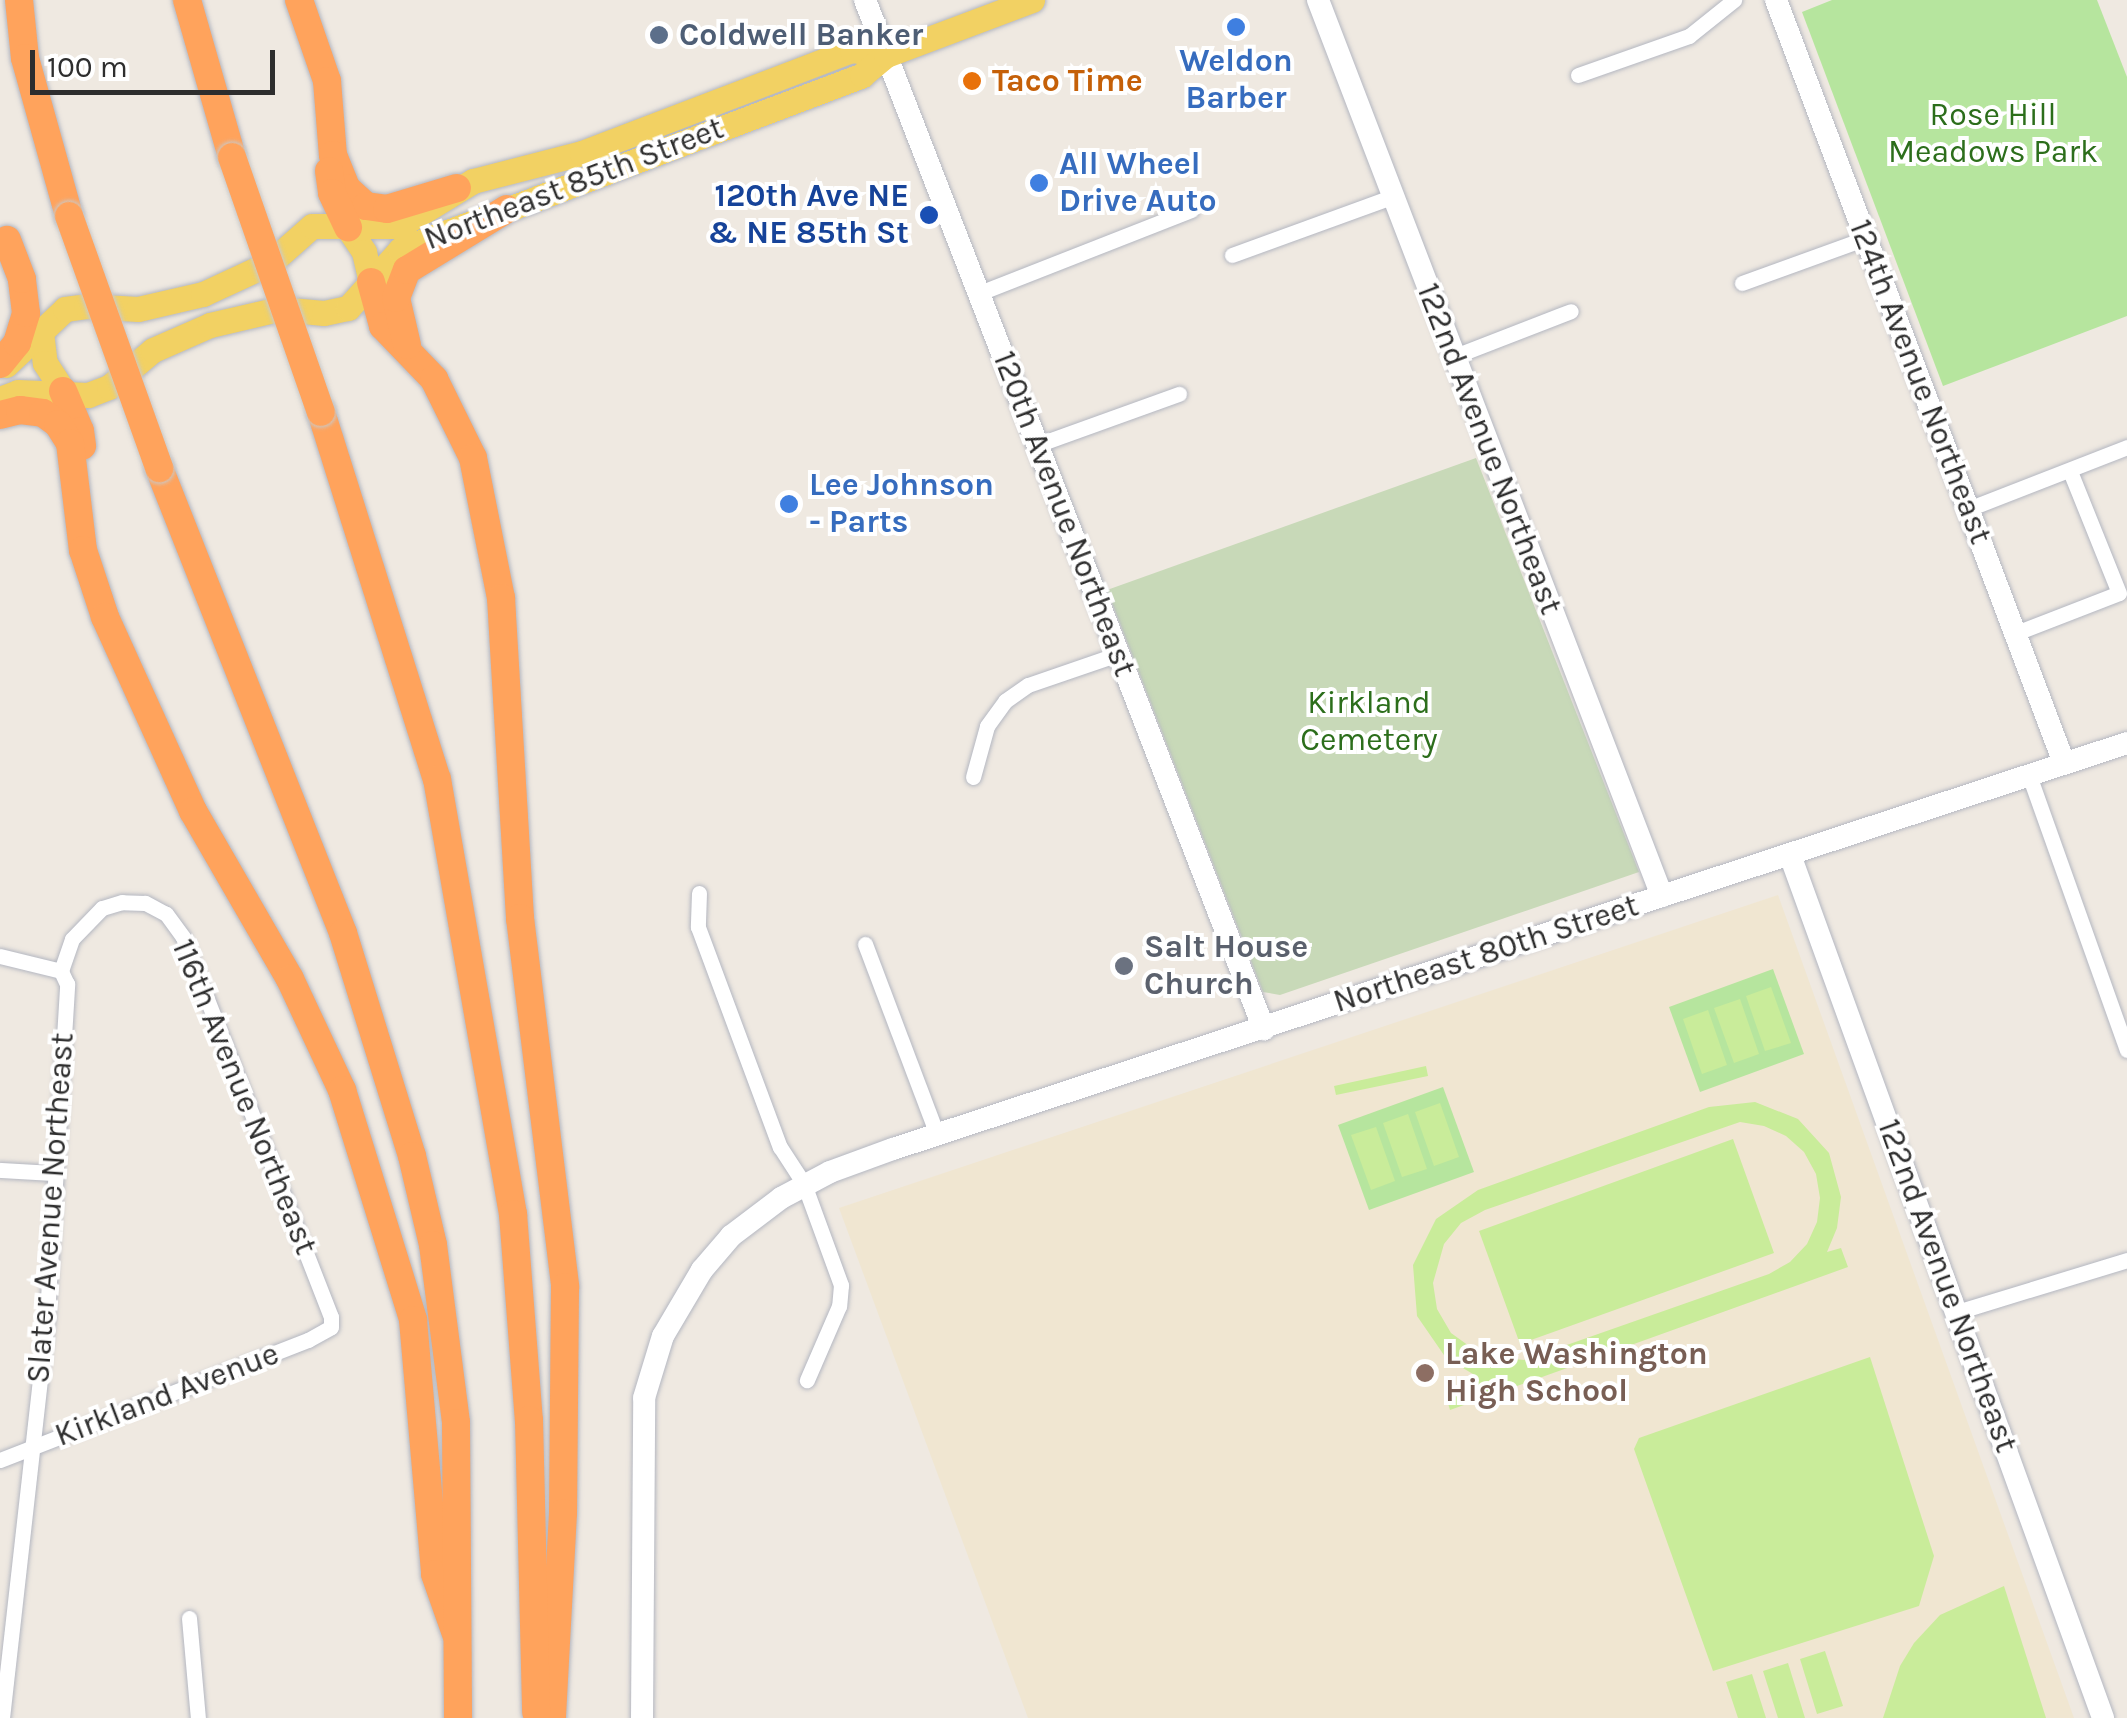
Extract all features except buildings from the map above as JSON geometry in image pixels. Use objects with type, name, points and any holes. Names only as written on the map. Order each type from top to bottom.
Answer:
[{"type":"highway","points":[[18,0],[26,58],[70,216],[159,468],[344,933],[412,1156],[433,1246],[456,1423],[458,1718]]},
{"type":"highway","points":[[187,0],[232,157],[321,412],[437,778],[513,1214],[529,1420],[536,1718]]},
{"type":"highway","points":[[299,0],[326,81],[332,193],[348,228]]},
{"type":"highway","points":[[332,155],[346,188],[376,209],[406,206],[432,193],[457,188]]},
{"type":"highway","points":[[410,351],[396,310],[398,288],[408,270],[507,210]]},
{"type":"highway","points":[[4,235],[30,277],[41,332]]},
{"type":"highway","points":[[0,366],[17,344],[26,313],[22,279],[4,235]]},
{"type":"highway","points":[[370,282],[384,326],[410,351],[449,404],[472,458],[493,548],[508,658],[511,800],[520,918],[566,1287],[563,1513],[552,1718]]},
{"type":"highway","points":[[63,391],[80,430],[83,464],[78,494]]},
{"type":"highway","points":[[0,416],[20,410],[43,413],[58,424],[70,443],[83,550],[105,617],[192,812],[268,939],[314,1028],[370,1170],[413,1320],[435,1574],[456,1634]]},
{"type":"main road","name":"Northeast 85th Street","points":[[0,398],[18,392],[100,392],[153,350],[210,325],[278,310],[324,313],[348,308],[358,302],[370,282],[400,250],[862,75],[886,55],[1032,0]]},
{"type":"main road","name":"Northeast 85th Street","points":[[0,366],[57,315],[77,306],[138,309],[203,294],[270,263],[312,226],[399,226],[457,188],[582,153],[852,50],[886,55]]},
{"type":"main road","points":[[348,228],[364,252],[370,282]]},
{"type":"main road","points":[[41,332],[45,363],[63,391]]},
{"type":"street","name":"120th Avenue Northeast","points":[[865,0],[1264,1029]]},
{"type":"street","name":"122nd Avenue Northeast","points":[[1318,0],[1662,896]]},
{"type":"street","points":[[1578,75],[1689,36],[1734,0]]},
{"type":"street","name":"124th Avenue Northeast","points":[[1776,0],[2064,764]]},
{"type":"street","points":[[1232,255],[1392,198]]},
{"type":"street","points":[[977,294],[1192,210]]},
{"type":"street","points":[[1742,283],[1866,238]]},
{"type":"street","points":[[1456,356],[1571,311]]},
{"type":"street","points":[[1037,445],[1179,394]]},
{"type":"street","points":[[1968,509],[2127,446]]},
{"type":"street","points":[[2016,633],[2118,592],[2070,471]]},
{"type":"street","points":[[973,778],[987,726],[1005,702],[1028,685],[1118,654]]},
{"type":"street","name":"Northeast 80th Street","points":[[642,1718],[644,1398],[663,1336],[702,1270],[753,1217],[804,1184],[937,1135],[1264,1029],[1361,992],[2127,744]]},
{"type":"street","points":[[2028,775],[2127,1050]]},
{"type":"street","name":"122nd Avenue Northeast","points":[[1790,854],[2103,1718]]},
{"type":"street","points":[[699,893],[698,927],[780,1147],[804,1184],[840,1285],[839,1306],[807,1380]]},
{"type":"street","name":"116th Avenue Northeast","points":[[61,971],[72,939],[85,920],[122,902],[145,904],[166,914],[183,938],[332,1317],[331,1326]]},
{"type":"street","points":[[865,944],[937,1135]]},
{"type":"street","points":[[0,956],[61,971]]},
{"type":"street","name":"Slater Avenue Northeast","points":[[2,1718],[33,1446],[66,984],[61,971]]},
{"type":"street","points":[[0,1170],[54,1173]]},
{"type":"street","points":[[1957,1312],[2127,1260]]},
{"type":"street","name":"Kirkland Avenue","points":[[0,1460],[308,1340],[331,1326]]},
{"type":"street","points":[[189,1618],[198,1718]]},
{"type":"shaded area","name":"Lake Washington High School","points":[[1778,895],[2074,1718],[1028,1718],[839,1208]]},
{"type":"green space","name":"Rose Hill Meadows Park","points":[[1832,0],[2097,0],[2127,77],[2127,316],[1943,386],[1802,12]]},
{"type":"green space","name":"Kirkland Cemetery","points":[[1476,458],[1639,872],[1280,995],[1263,992],[1107,590]]},
{"type":"green space","points":[[1773,969],[1804,1054],[1700,1092],[1669,1007]]},
{"type":"green space","points":[[1771,987],[1791,1043],[1765,1051],[1746,996]]},
{"type":"green space","points":[[1740,999],[1759,1054],[1734,1063],[1714,1008]]},
{"type":"green space","points":[[1708,1010],[1727,1065],[1702,1074],[1683,1019]]},
{"type":"green space","points":[[1426,1066],[1428,1076],[1336,1095],[1334,1086]]},
{"type":"green space","points":[[1443,1087],[1474,1172],[1369,1210],[1338,1125]]},
{"type":"green space","points":[[1755,1102],[1798,1119],[1829,1153],[1841,1197],[1837,1228],[1827,1252],[1841,1248],[1848,1267],[1450,1410],[1444,1390],[1478,1377],[1446,1358],[1417,1316],[1413,1265],[1436,1219],[1478,1190],[1709,1107]],"holes":[[[1740,1122],[1764,1126],[1786,1136],[1804,1152],[1816,1174],[1820,1198],[1817,1222],[1807,1244],[1790,1262],[1769,1274],[1524,1360],[1483,1356],[1451,1333],[1437,1309],[1433,1283],[1444,1244],[1461,1223],[1485,1210]]]},
{"type":"green space","points":[[1440,1103],[1459,1157],[1434,1166],[1415,1112]]},
{"type":"green space","points":[[1408,1114],[1427,1169],[1402,1177],[1383,1123]]},
{"type":"green space","points":[[1376,1127],[1395,1181],[1371,1190],[1351,1135]]},
{"type":"green space","points":[[1733,1139],[1774,1253],[1520,1344],[1479,1231]]},
{"type":"green space","points":[[1870,1357],[1934,1556],[1919,1606],[1713,1671],[1634,1449],[1639,1438]]},
{"type":"green space","points":[[2004,1586],[2046,1718],[1883,1718],[1900,1666],[1914,1643],[1940,1615]]},
{"type":"green space","points":[[1825,1651],[1843,1706],[1817,1714],[1800,1659]]},
{"type":"green space","points":[[1788,1663],[1805,1718],[1778,1718],[1763,1671]]},
{"type":"green space","points":[[1752,1674],[1766,1718],[1738,1718],[1726,1682]]},
{"type":"place","name":"Weldon Barber","points":[[1236,27]]},
{"type":"place","name":"Coldwell Banker","points":[[659,35]]},
{"type":"place","name":"Taco Time","points":[[972,81]]},
{"type":"place","name":"All Wheel Drive Auto","points":[[1039,183]]},
{"type":"place","name":"120th Ave NE & NE 85th St","points":[[929,215]]},
{"type":"place","name":"Lee Johnson - Parts","points":[[789,504]]},
{"type":"place","name":"Salt House Church","points":[[1124,966]]},
{"type":"place","name":"Lake Washington High School","points":[[1425,1373]]}]
